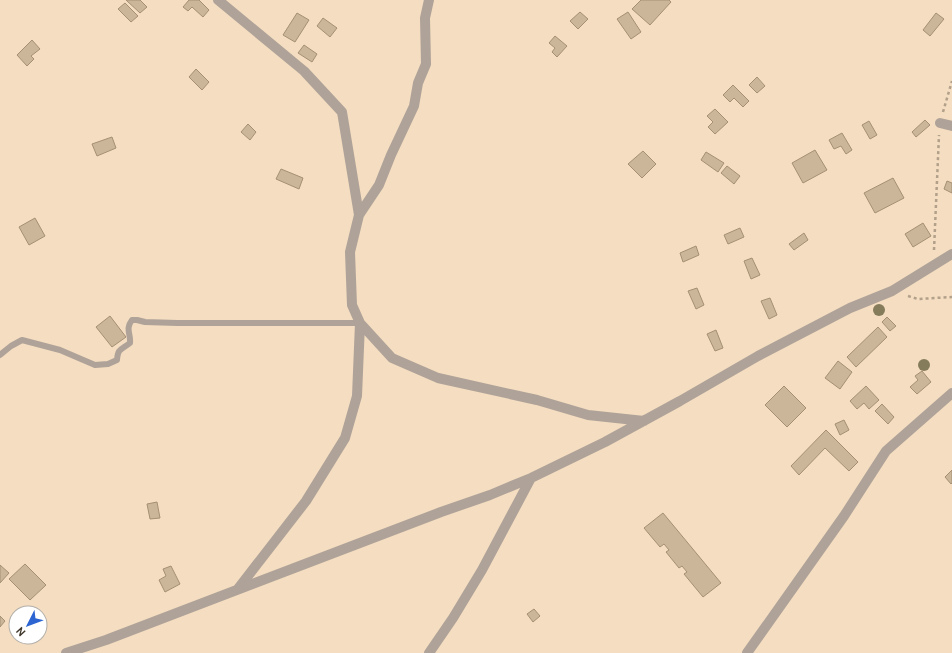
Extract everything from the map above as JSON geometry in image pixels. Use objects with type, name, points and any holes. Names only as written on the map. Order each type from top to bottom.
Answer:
[{"type":"street","points":[[218,0],[304,71],[342,112],[359,215]]},
{"type":"street","points":[[429,0],[426,18],[426,64],[418,83],[414,106],[379,184],[359,215],[350,252],[352,305],[360,323],[392,358],[438,378],[537,400],[588,415],[644,421]]},
{"type":"street","points":[[940,123],[952,126]]},
{"type":"street","points":[[66,653],[106,640],[441,512],[490,495],[531,478],[605,442],[758,356],[850,308],[892,291],[952,254]]},
{"type":"street","points":[[237,590],[306,501],[345,438],[358,396],[360,323]]},
{"type":"street","points":[[747,653],[844,516],[886,451],[952,392]]},
{"type":"street","points":[[429,653],[453,618],[482,570],[531,478]]},
{"type":"lane","points":[[0,356],[11,346],[22,340],[60,350],[95,365],[108,364],[117,360],[120,349],[130,343],[127,329],[132,320],[177,323],[360,323]]},
{"type":"path","points":[[932,266],[940,123],[952,81]]},
{"type":"path","points":[[892,291],[918,299],[952,297]]},
{"type":"building","points":[[126,0],[140,0],[147,7],[140,13]]},
{"type":"building","points":[[189,0],[199,0],[209,10],[203,17],[192,7],[188,11],[183,7]]},
{"type":"building","points":[[641,0],[669,0],[671,2],[650,25],[632,9]]},
{"type":"building","points":[[125,3],[138,16],[131,22],[118,9]]},
{"type":"building","points":[[580,12],[588,19],[578,29],[570,21]]},
{"type":"building","points":[[628,12],[641,32],[631,39],[617,19]]},
{"type":"building","points":[[297,13],[309,20],[295,42],[283,35]]},
{"type":"building","points":[[936,13],[944,19],[930,36],[923,30]]},
{"type":"building","points":[[323,18],[337,28],[330,37],[317,26]]},
{"type":"building","points":[[555,36],[567,46],[557,57],[552,52],[555,48],[549,43]]},
{"type":"building","points":[[32,40],[40,49],[31,56],[34,59],[27,66],[17,55]]},
{"type":"building","points":[[304,45],[317,54],[312,62],[298,53]]},
{"type":"building","points":[[196,69],[209,82],[202,90],[189,77]]},
{"type":"building","points":[[757,77],[765,86],[757,93],[749,85]]},
{"type":"building","points":[[733,85],[749,101],[743,107],[734,98],[730,102],[723,95]]},
{"type":"building","points":[[715,109],[728,122],[715,134],[708,127],[713,122],[707,116]]},
{"type":"building","points":[[925,120],[930,125],[916,137],[912,132]]},
{"type":"building","points":[[869,121],[877,135],[870,139],[862,125]]},
{"type":"building","points":[[248,124],[256,132],[250,140],[241,132]]},
{"type":"building","points":[[842,133],[852,150],[846,154],[841,146],[834,149],[829,140]]},
{"type":"building","points":[[112,137],[116,148],[97,156],[92,144]]},
{"type":"building","points":[[815,150],[827,170],[803,183],[792,163]]},
{"type":"building","points":[[643,151],[656,164],[642,178],[628,164]]},
{"type":"building","points":[[706,152],[724,163],[718,172],[701,160]]},
{"type":"building","points":[[727,166],[740,176],[734,184],[721,173]]},
{"type":"building","points":[[281,169],[303,178],[299,189],[276,179]]},
{"type":"building","points":[[893,178],[904,198],[875,213],[864,193]]},
{"type":"building","points":[[947,181],[952,183],[952,193],[944,189]]},
{"type":"building","points":[[35,218],[45,236],[29,245],[19,227]]},
{"type":"building","points":[[923,223],[931,236],[913,247],[905,234]]},
{"type":"building","points":[[740,228],[744,237],[728,244],[724,235]]},
{"type":"building","points":[[804,233],[808,240],[794,250],[789,244]]},
{"type":"building","points":[[696,246],[699,255],[683,262],[680,253]]},
{"type":"building","points":[[752,258],[760,275],[751,279],[744,261]]},
{"type":"building","points":[[697,288],[704,305],[696,309],[688,291]]},
{"type":"building","points":[[770,298],[777,315],[769,319],[761,301]]},
{"type":"building","points":[[110,316],[126,337],[112,347],[96,327]]},
{"type":"building","points":[[887,317],[896,326],[890,331],[882,322]]},
{"type":"building","points":[[878,327],[887,337],[856,367],[847,357]]},
{"type":"building","points":[[716,330],[723,348],[715,351],[707,334]]},
{"type":"building","points":[[838,361],[852,372],[840,389],[825,378]]},
{"type":"building","points":[[922,371],[931,382],[917,394],[910,387],[918,380],[915,376]]},
{"type":"building","points":[[784,386],[806,408],[787,427],[765,405]]},
{"type":"building","points":[[866,386],[879,400],[869,409],[864,403],[857,409],[850,401]]},
{"type":"building","points":[[882,404],[894,417],[888,424],[875,411]]},
{"type":"building","points":[[844,420],[849,430],[840,435],[835,424]]},
{"type":"building","points":[[826,430],[858,462],[849,471],[825,448],[799,475],[791,466]]},
{"type":"building","points":[[952,470],[952,483],[951,484],[945,477]]},
{"type":"building","points":[[157,502],[160,518],[150,519],[147,504]]},
{"type":"building","points":[[663,513],[721,583],[703,597],[684,574],[687,572],[682,566],[679,568],[666,552],[669,550],[664,544],[660,547],[644,528]]},
{"type":"building","points":[[25,564],[46,585],[30,600],[9,579]]},
{"type":"building","points":[[0,565],[9,573],[0,583]]},
{"type":"building","points":[[171,566],[180,584],[165,592],[159,580],[166,576],[163,569]]},
{"type":"building","points":[[534,609],[540,616],[533,622],[527,614]]},
{"type":"building","points":[[0,616],[5,621],[0,627]]}]
